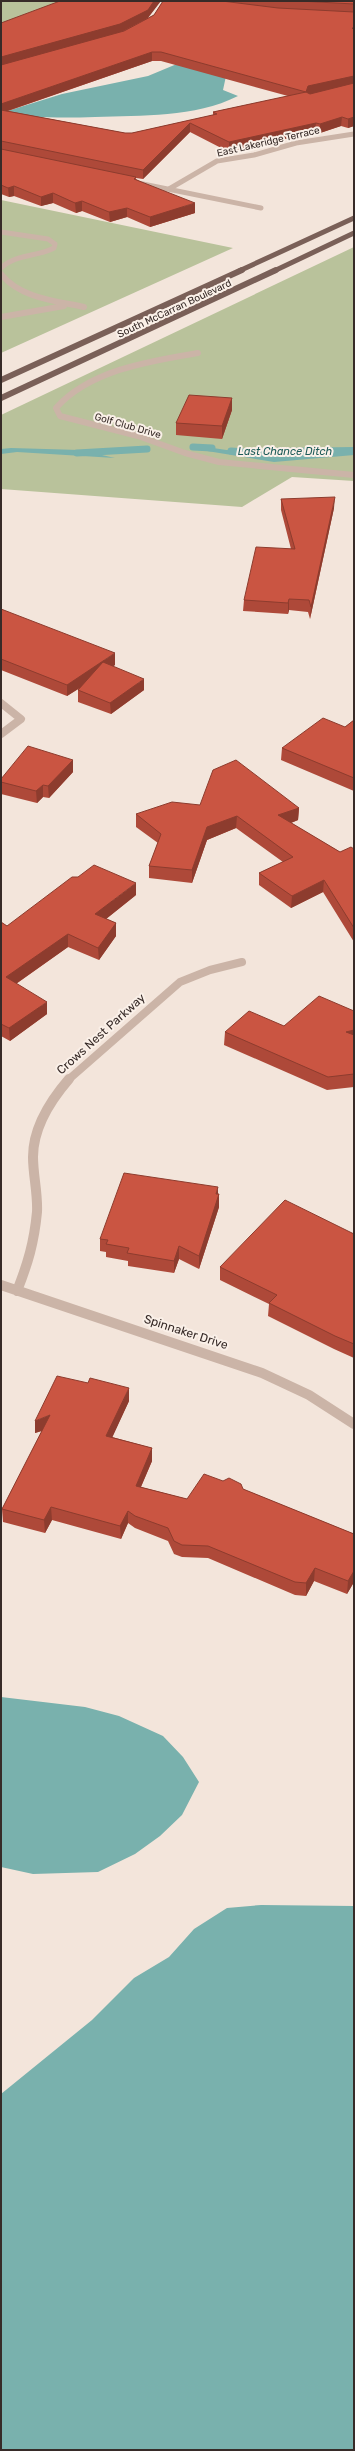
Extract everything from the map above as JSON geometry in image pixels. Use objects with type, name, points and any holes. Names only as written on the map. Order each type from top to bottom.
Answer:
[{"type":"main road","name":"South McCarran Boulevard","points":[[1,380],[354,218]]},
{"type":"main road","name":"South McCarran Boulevard","points":[[1,398],[354,233]]},
{"type":"street","name":"East Lakeridge Terrace","points":[[169,189],[217,161],[254,155],[296,143],[354,134]]},
{"type":"street","points":[[131,181],[261,208]]},
{"type":"street","points":[[1,232],[48,239],[55,244],[54,248],[47,253],[17,259],[6,263],[1,268]]},
{"type":"street","points":[[1,274],[8,281],[26,292],[84,307],[60,306],[1,317]]},
{"type":"street","name":"Golf Club Drive","points":[[198,353],[163,359],[124,369],[72,391],[61,399],[56,408],[60,416],[138,436],[184,454],[219,462],[354,475]]},
{"type":"street","points":[[1,703],[21,719],[1,734]]},
{"type":"street","name":"Crows Nest Parkway","points":[[17,1291],[32,1252],[37,1210],[33,1156],[38,1127],[52,1099],[72,1074],[180,982],[197,973],[222,965],[242,962]]},
{"type":"street","name":"Spinnaker Drive","points":[[1,1285],[231,1360],[286,1382],[335,1410],[354,1424]]},
{"type":"green space","points":[[1,1],[70,1],[1,29]]},
{"type":"green space","points":[[1,200],[233,248],[1,353]]},
{"type":"green space","points":[[354,247],[354,481],[292,477],[242,507],[1,489],[1,415]]},
{"type":"water","points":[[196,56],[226,76],[223,90],[238,96],[204,108],[168,114],[36,117],[1,113],[62,94],[148,76]]},
{"type":"water","points":[[199,446],[261,455],[278,448],[354,447],[354,455],[274,462],[201,450]]},
{"type":"water","points":[[1,449],[80,450],[115,458],[17,452],[1,454]]},
{"type":"water","points":[[1,1697],[85,1707],[119,1716],[163,1736],[183,1757],[199,1782],[182,1815],[160,1836],[135,1854],[98,1872],[33,1874],[1,1867]]},
{"type":"water","points":[[261,1905],[354,1906],[354,2450],[1,2450],[1,2094],[92,2020],[134,1978],[169,1957],[194,1929],[227,1908]]},
{"type":"building","points":[[60,1],[154,1],[148,10],[120,24],[1,57],[1,23]]},
{"type":"building","points":[[163,1],[222,1],[278,8],[354,12],[354,28],[352,28],[354,30],[354,76],[308,86],[306,92],[161,52],[152,52],[1,104],[1,65],[124,31],[154,15]]},
{"type":"building","points":[[299,1],[354,1],[354,4]]},
{"type":"building","points":[[354,83],[354,117],[348,119],[342,117],[320,124],[316,123],[229,142],[190,123],[143,170],[1,141],[1,110],[125,133],[132,133],[217,114],[213,112],[306,92],[310,94]]},
{"type":"building","points":[[1,149],[136,177],[134,179],[195,203],[150,217],[127,208],[109,212],[82,201],[75,203],[53,193],[41,197],[14,186],[8,188],[1,185]]},
{"type":"building","points":[[189,395],[232,398],[222,426],[176,423]]},
{"type":"building","points":[[335,497],[311,607],[309,600],[289,599],[288,603],[244,600],[256,547],[295,549],[281,499]]},
{"type":"building","points":[[1,609],[115,653],[67,685],[1,659]]},
{"type":"building","points":[[103,662],[144,679],[110,703],[78,690]]},
{"type":"building","points":[[323,718],[345,727],[354,720],[354,778],[282,748]]},
{"type":"building","points":[[28,746],[73,760],[48,786],[43,785],[36,791],[1,782],[1,779]]},
{"type":"building","points":[[236,760],[299,808],[278,815],[340,852],[351,847],[354,849],[354,928],[324,880],[292,896],[259,873],[293,857],[237,816],[207,827],[192,870],[149,866],[161,834],[136,814],[172,802],[200,805],[213,770]]},
{"type":"building","points":[[94,865],[136,883],[95,914],[116,923],[98,948],[68,934],[6,977],[47,1002],[9,1028],[1,1024],[1,922],[7,926],[72,877],[78,877]]},
{"type":"building","points":[[319,996],[354,1011],[354,1030],[346,1032],[354,1035],[354,1074],[328,1077],[225,1032],[249,1011],[284,1026]]},
{"type":"building","points":[[124,1173],[218,1187],[216,1194],[219,1194],[199,1256],[179,1246],[174,1261],[127,1253],[129,1248],[106,1244],[108,1240],[100,1239]]},
{"type":"building","points":[[285,1200],[354,1234],[354,1344],[269,1303],[277,1295],[220,1267]]},
{"type":"building","points":[[57,1376],[88,1383],[90,1378],[129,1388],[106,1436],[152,1448],[136,1486],[187,1499],[204,1474],[223,1481],[229,1478],[241,1484],[243,1489],[354,1534],[354,1571],[348,1581],[315,1568],[306,1583],[295,1582],[208,1546],[182,1545],[174,1541],[168,1528],[135,1516],[128,1511],[120,1526],[51,1507],[44,1520],[2,1509],[50,1415],[35,1421]]},
{"type":"waterway","name":"Last Chance Ditch","points":[[193,447],[212,448]]},
{"type":"waterway","name":"Last Chance Ditch","points":[[77,453],[147,449]]},
{"type":"waterway","name":"Last Chance Ditch","points":[[231,451],[258,453],[282,451]]}]
